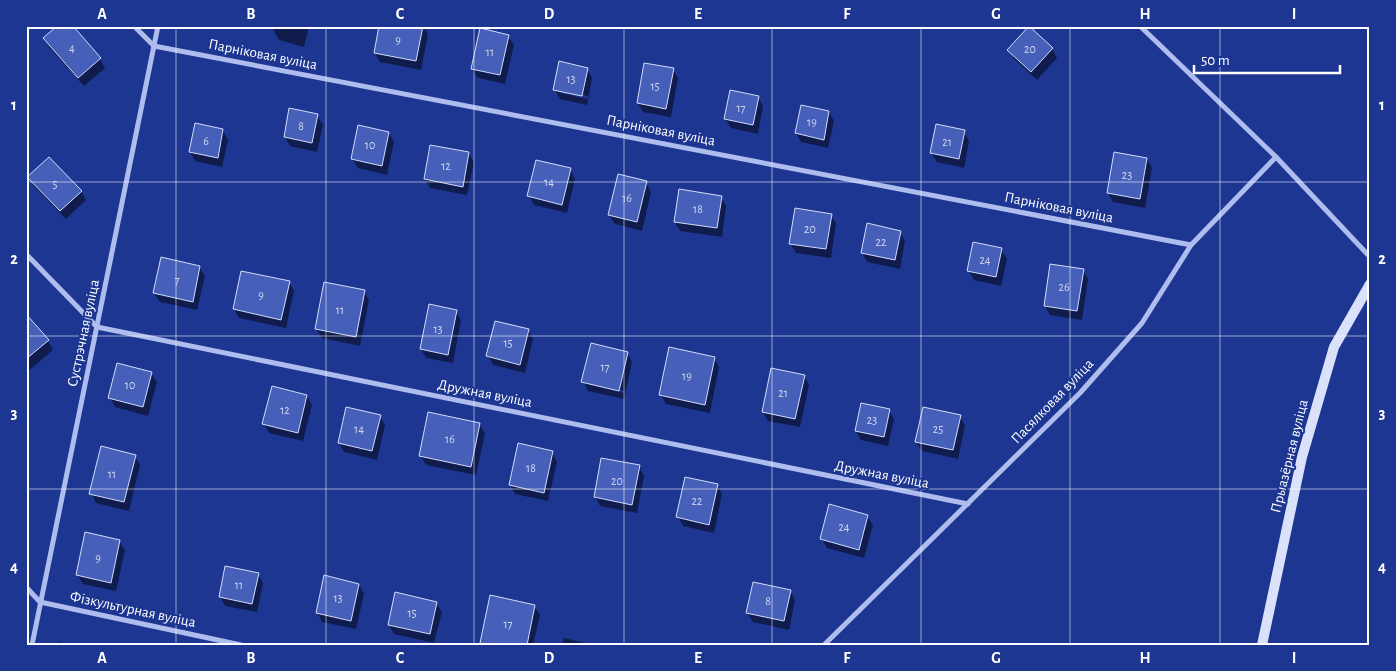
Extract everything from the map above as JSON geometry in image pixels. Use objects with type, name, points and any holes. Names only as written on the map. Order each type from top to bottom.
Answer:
[{"type":"street","points":[[134,26],[154,46]]},
{"type":"street","name":"Сустрэчная вуліца","points":[[32,645],[158,26]]},
{"type":"street","points":[[1140,26],[1276,157],[1370,257]]},
{"type":"street","name":"Парніковая вуліца","points":[[154,46],[1191,245]]},
{"type":"street","name":"Пасялковая вуліца","points":[[824,645],[1080,393],[1142,323],[1191,245],[1276,157]]},
{"type":"street","points":[[26,254],[97,327]]},
{"type":"street","name":"Прыазёрная вуліца","points":[[1262,645],[1302,457],[1334,347],[1370,284]]},
{"type":"street","name":"Дружная вуліца","points":[[97,327],[968,504]]},
{"type":"street","points":[[26,588],[40,602]]},
{"type":"street","name":"Фізкультурная вуліца","points":[[40,602],[241,645]]},
{"type":"building","points":[[57,26],[73,26],[101,58],[78,78],[43,38]]},
{"type":"building","points":[[379,26],[423,26],[416,61],[374,53]]},
{"type":"building","points":[[1029,26],[1053,48],[1031,72],[1007,50]]},
{"type":"building","points":[[480,28],[509,35],[500,75],[471,69]]},
{"type":"building","points":[[559,61],[588,68],[582,96],[553,90]]},
{"type":"building","points":[[644,63],[674,68],[666,109],[637,103]]},
{"type":"building","points":[[730,90],[759,96],[753,125],[724,119]]},
{"type":"building","points":[[801,105],[829,111],[824,140],[795,133]]},
{"type":"building","points":[[289,108],[318,114],[312,143],[284,137]]},
{"type":"building","points":[[195,123],[223,129],[218,158],[189,152]]},
{"type":"building","points":[[936,124],[965,130],[959,159],[930,153]]},
{"type":"building","points":[[358,125],[389,132],[382,166],[351,159]]},
{"type":"building","points":[[430,145],[469,152],[463,187],[424,179]]},
{"type":"building","points":[[1114,152],[1147,158],[1140,199],[1107,193]]},
{"type":"building","points":[[49,157],[82,191],[60,211],[27,177]]},
{"type":"building","points":[[536,160],[571,168],[562,205],[527,196]]},
{"type":"building","points":[[618,174],[647,181],[637,222],[608,215]]},
{"type":"building","points":[[679,189],[722,196],[717,228],[674,222]]},
{"type":"building","points":[[795,208],[832,214],[826,249],[789,244]]},
{"type":"building","points":[[867,223],[901,231],[895,260],[861,253]]},
{"type":"building","points":[[973,242],[1002,248],[996,277],[967,271]]},
{"type":"building","points":[[161,257],[200,266],[193,302],[153,293]]},
{"type":"building","points":[[1050,264],[1084,269],[1077,311],[1044,306]]},
{"type":"building","points":[[241,271],[290,281],[281,320],[233,309]]},
{"type":"building","points":[[324,282],[365,290],[356,337],[315,329]]},
{"type":"building","points":[[429,304],[457,310],[448,355],[420,349]]},
{"type":"building","points":[[26,314],[49,340],[26,359]]},
{"type":"building","points":[[495,321],[529,329],[520,365],[486,356]]},
{"type":"building","points":[[591,343],[628,352],[619,391],[581,382]]},
{"type":"building","points":[[669,347],[715,357],[705,405],[659,395]]},
{"type":"building","points":[[117,363],[152,372],[143,407],[108,398]]},
{"type":"building","points":[[771,368],[805,375],[795,419],[762,412]]},
{"type":"building","points":[[272,386],[307,395],[298,433],[262,424]]},
{"type":"building","points":[[861,403],[890,409],[884,437],[855,431]]},
{"type":"building","points":[[346,407],[381,415],[372,451],[338,443]]},
{"type":"building","points":[[923,407],[961,415],[953,450],[915,442]]},
{"type":"building","points":[[428,412],[480,423],[471,467],[419,456]]},
{"type":"building","points":[[518,443],[553,451],[544,493],[509,485]]},
{"type":"building","points":[[101,446],[136,455],[124,502],[89,494]]},
{"type":"building","points":[[601,458],[640,465],[632,505],[594,497]]},
{"type":"building","points":[[685,477],[718,484],[709,525],[676,517]]},
{"type":"building","points":[[829,504],[868,515],[859,550],[820,539]]},
{"type":"building","points":[[85,532],[120,540],[111,583],[76,575]]},
{"type":"building","points":[[225,566],[259,573],[252,604],[219,597]]},
{"type":"building","points":[[324,575],[359,584],[351,621],[316,613]]},
{"type":"building","points":[[753,582],[791,590],[784,621],[746,613]]},
{"type":"building","points":[[395,592],[437,602],[430,634],[388,625]]},
{"type":"building","points":[[490,595],[535,605],[527,645],[488,645],[480,643]]}]
